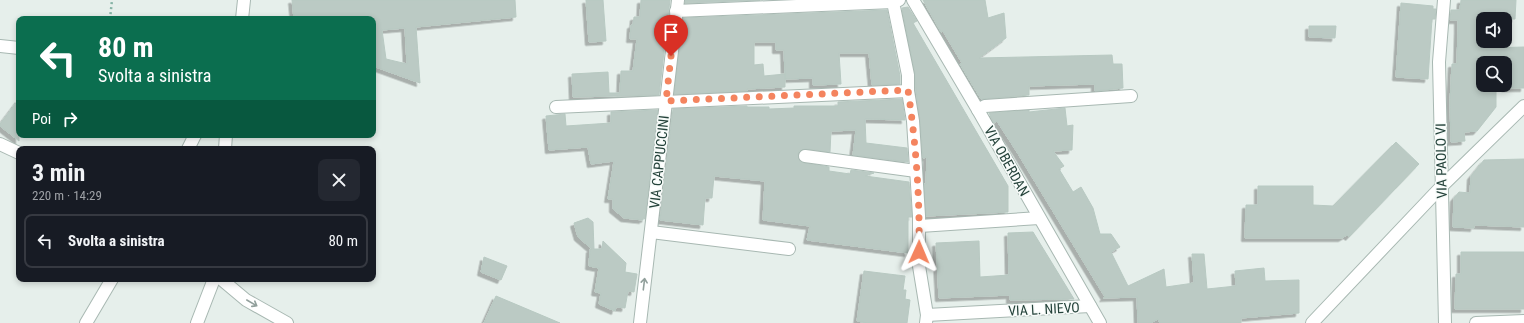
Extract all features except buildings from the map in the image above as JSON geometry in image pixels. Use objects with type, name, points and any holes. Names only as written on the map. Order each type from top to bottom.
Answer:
[{"type":"street","points":[[242,16],[244,0]]},
{"type":"street","name":"VIA OBERDAN","points":[[913,0],[1100,323]]},
{"type":"street","name":"VIA PAOLO VI","points":[[1444,0],[1439,62],[1445,323]]},
{"type":"street","points":[[677,6],[896,1],[908,75],[908,90],[913,121],[920,226],[919,266],[926,319]]},
{"type":"street","name":"VIA CAPPUCCINI","points":[[640,323],[677,6]]},
{"type":"street","points":[[0,46],[16,48]]},
{"type":"street","points":[[556,107],[908,90]]},
{"type":"street","points":[[978,110],[985,106],[1131,96]]},
{"type":"street","points":[[1312,323],[1441,187],[1524,106]]},
{"type":"street","points":[[0,144],[16,152]]},
{"type":"street","points":[[806,156],[916,171]]},
{"type":"street","points":[[920,226],[1039,218]]},
{"type":"street","points":[[651,232],[789,249]]},
{"type":"street","points":[[86,323],[110,282]]},
{"type":"street","points":[[197,323],[213,282]]},
{"type":"street","points":[[225,282],[246,300],[287,323]]},
{"type":"street","name":"VIA L. NIEVO","points":[[926,319],[1090,306]]},
{"type":"street","points":[[1476,323],[1524,321]]},
{"type":"path","points":[[110,16],[112,0]]},
{"type":"route","points":[[671,56],[666,101],[908,90],[913,121],[920,226],[919,252]]}]
